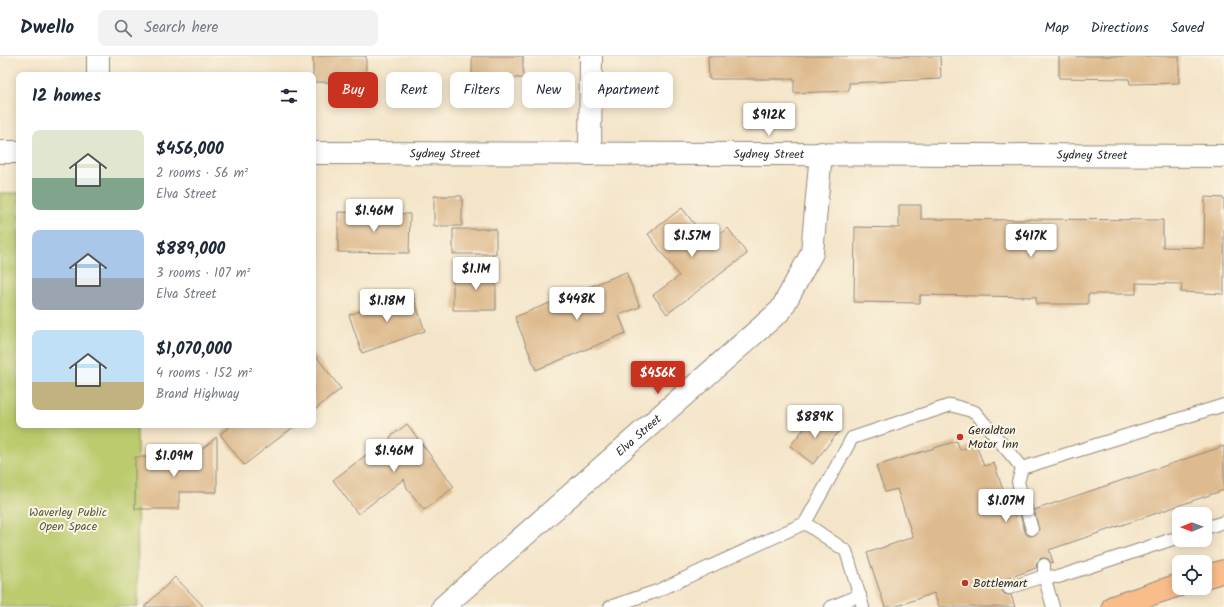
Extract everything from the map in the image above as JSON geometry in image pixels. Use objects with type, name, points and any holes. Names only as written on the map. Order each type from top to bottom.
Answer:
[{"type":"highway","points":[[1212,574],[1224,570]]},
{"type":"highway","points":[[1114,607],[1172,587]]},
{"type":"street","points":[[98,56],[98,72]]},
{"type":"street","points":[[590,154],[591,56]]},
{"type":"street","points":[[0,152],[16,152]]},
{"type":"street","name":"Sydney Street","points":[[316,153],[821,153],[1224,156]]},
{"type":"street","name":"Elva Street","points":[[444,607],[781,310],[812,253],[821,153]]},
{"type":"lane","points":[[610,607],[657,591],[805,523],[852,438],[951,405],[975,412],[1022,468]]},
{"type":"lane","points":[[1022,468],[1224,405]]},
{"type":"lane","points":[[1022,468],[1018,482],[1032,529]]},
{"type":"lane","points":[[1212,526],[1224,522]]},
{"type":"lane","points":[[805,523],[846,551],[861,601],[831,607]]},
{"type":"lane","points":[[1009,588],[1044,571],[1058,577],[1172,539]]},
{"type":"lane","points":[[1044,571],[1053,607]]},
{"type":"green space","name":"Waverley Public Open Space","points":[[0,193],[16,193],[16,428],[137,428],[138,607],[0,607]]},
{"type":"building","points":[[313,56],[366,56],[366,72],[328,72],[328,82],[316,82],[316,72],[313,72]]},
{"type":"building","points":[[472,56],[523,56],[522,78],[514,78],[514,72],[472,72]]},
{"type":"building","points":[[708,56],[940,56],[941,79],[849,83],[849,91],[794,93],[794,79],[709,79]]},
{"type":"building","points":[[1059,56],[1179,56],[1179,83],[1130,84],[1129,79],[1059,78]]},
{"type":"building","points":[[434,196],[462,196],[462,226],[434,226]]},
{"type":"building","points":[[1205,197],[1224,198],[1224,294],[1181,292],[1182,284],[1136,283],[1136,294],[1088,294],[1088,304],[1036,304],[1036,297],[920,295],[920,303],[854,302],[855,227],[899,228],[899,205],[921,205],[921,219],[1163,220],[1163,247],[1204,248]]},
{"type":"building","points":[[682,208],[708,242],[728,228],[747,254],[667,314],[653,295],[679,276],[648,234]]},
{"type":"building","points":[[338,212],[410,214],[409,253],[338,252]]},
{"type":"building","points":[[453,229],[496,229],[496,254],[453,254]]},
{"type":"building","points":[[496,264],[496,310],[453,310],[453,279]]},
{"type":"building","points":[[626,272],[640,307],[619,315],[626,333],[536,370],[515,317]]},
{"type":"building","points":[[412,293],[425,331],[362,353],[349,315]]},
{"type":"building","points":[[316,356],[341,389],[316,409]]},
{"type":"building","points":[[817,413],[839,431],[813,464],[790,446]]},
{"type":"building","points":[[407,424],[454,487],[424,510],[407,488],[404,479],[358,514],[333,480],[383,442],[399,462],[390,437]]},
{"type":"building","points":[[228,428],[292,428],[244,465],[220,434]]},
{"type":"building","points":[[217,437],[217,492],[179,492],[179,509],[135,509],[135,457],[192,457]]},
{"type":"building","points":[[957,441],[960,450],[976,444],[984,466],[994,463],[1008,505],[1011,504],[1015,516],[1020,514],[1025,532],[1027,535],[1031,536],[1037,534],[1039,530],[1034,510],[1224,446],[1224,490],[1049,550],[1053,562],[1051,563],[1048,559],[1041,558],[1037,562],[1036,568],[1006,579],[1003,583],[1002,591],[1004,594],[1011,595],[1015,607],[939,607],[934,593],[894,607],[885,607],[867,553],[913,537],[897,489],[885,492],[876,466]]},
{"type":"building","points":[[175,577],[204,607],[144,607]]},
{"type":"place","name":"Geraldton Motor Inn","points":[[960,437]]},
{"type":"place","name":"Bottlemart","points":[[965,583]]}]
